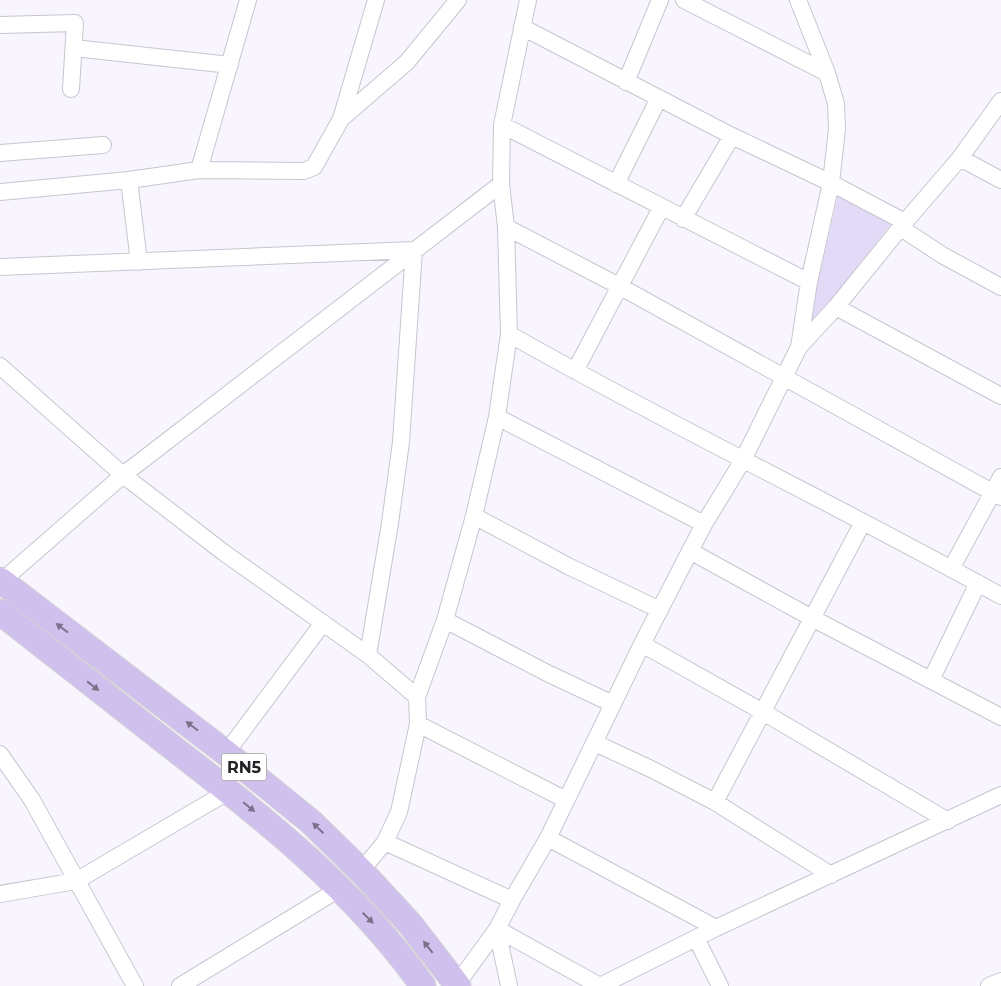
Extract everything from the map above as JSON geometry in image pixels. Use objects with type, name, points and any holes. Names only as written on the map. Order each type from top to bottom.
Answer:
[{"type":"main road","name":"RN5","points":[[1,581],[226,753],[311,822],[362,871],[410,924],[457,985]]},
{"type":"main road","name":"RN5","points":[[0,612],[229,791],[291,842],[380,930],[423,986]]},
{"type":"street","points":[[198,170],[248,0]]},
{"type":"street","points":[[0,192],[129,180],[198,170],[304,171],[314,167],[341,119],[376,0]]},
{"type":"street","points":[[341,119],[407,62],[458,0]]},
{"type":"street","points":[[362,871],[385,842],[399,812],[418,724],[418,697],[445,620],[474,516],[497,417],[509,334],[506,227],[501,184],[502,125],[528,0]]},
{"type":"street","points":[[626,82],[660,0]]},
{"type":"street","points":[[684,0],[827,73]]},
{"type":"street","points":[[798,0],[827,73],[836,104],[837,129],[831,183],[809,282],[799,347]]},
{"type":"street","points":[[0,25],[75,23],[72,90]]},
{"type":"street","points":[[522,27],[732,136],[831,183],[903,225],[942,255],[1001,287]]},
{"type":"street","points":[[74,48],[230,65]]},
{"type":"street","points":[[616,184],[658,98]]},
{"type":"street","points":[[457,985],[497,929],[548,838],[642,644],[704,524],[743,460],[799,347],[836,307],[960,158],[1001,101]]},
{"type":"street","points":[[502,125],[661,208],[809,282]]},
{"type":"street","points":[[684,219],[732,136]]},
{"type":"street","points":[[0,153],[103,146]]},
{"type":"street","points":[[960,158],[1001,180]]},
{"type":"street","points":[[129,180],[139,262]]},
{"type":"street","points":[[1,581],[123,475],[501,184]]},
{"type":"street","points":[[575,371],[661,208]]},
{"type":"street","points":[[506,227],[619,286],[997,495]]},
{"type":"street","points":[[0,267],[414,250]]},
{"type":"street","points":[[368,655],[390,523],[401,442],[414,250]]},
{"type":"street","points":[[836,307],[1001,396]]},
{"type":"street","points":[[509,334],[575,371],[1001,596]]},
{"type":"street","points":[[0,366],[123,475],[223,552],[368,655],[418,697]]},
{"type":"street","points":[[497,417],[704,524]]},
{"type":"street","points":[[952,569],[997,495],[1001,477]]},
{"type":"street","points":[[474,516],[568,566],[660,610]]},
{"type":"street","points":[[715,802],[863,522]]},
{"type":"street","points":[[690,551],[812,618],[1001,717]]},
{"type":"street","points":[[931,680],[978,583]]},
{"type":"street","points":[[445,620],[548,674],[613,704]]},
{"type":"street","points":[[226,753],[323,623]]},
{"type":"street","points":[[642,644],[763,712],[948,821]]},
{"type":"street","points":[[418,724],[566,800]]},
{"type":"street","points":[[595,743],[715,802],[831,874]]},
{"type":"street","points":[[0,754],[32,800],[135,986]]},
{"type":"street","points":[[0,894],[76,881],[229,791]]},
{"type":"street","points":[[497,929],[600,986],[716,928],[1001,795]]},
{"type":"street","points":[[548,838],[716,928]]},
{"type":"street","points":[[385,842],[512,900]]},
{"type":"street","points":[[180,986],[339,889]]},
{"type":"street","points":[[497,929],[509,986]]},
{"type":"street","points":[[696,938],[720,986]]},
{"type":"street","points":[[989,986],[1001,981]]},
{"type":"shaded area","points":[[838,195],[891,224],[806,333]]}]
